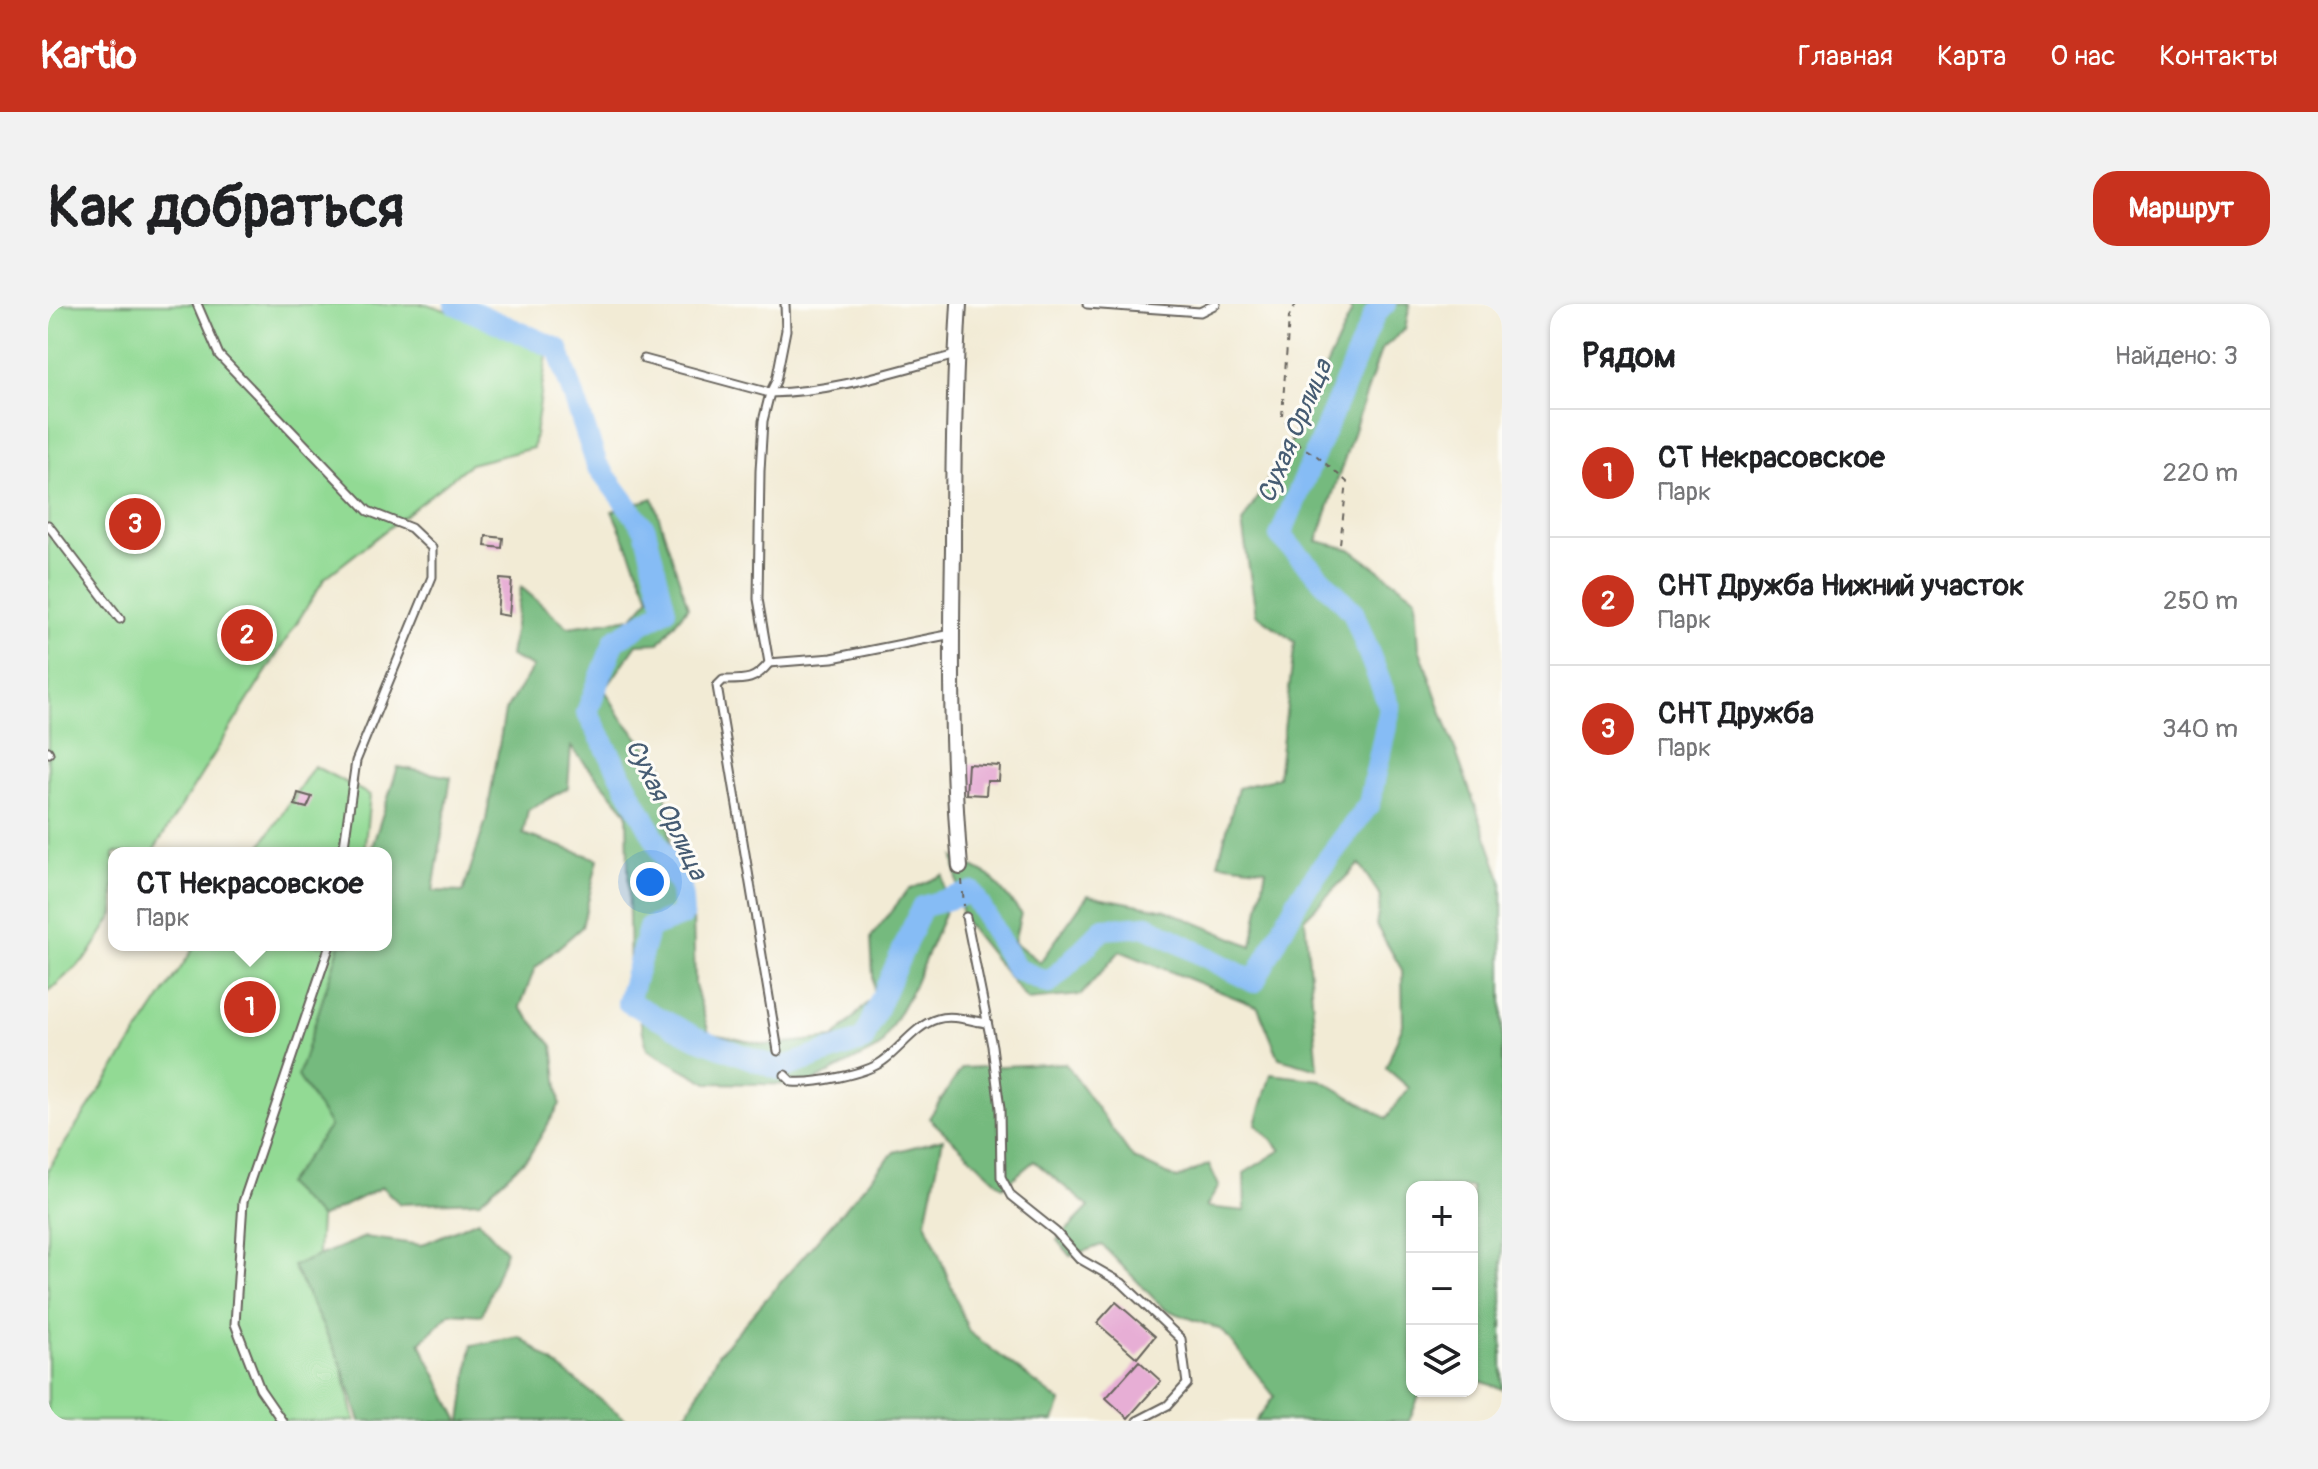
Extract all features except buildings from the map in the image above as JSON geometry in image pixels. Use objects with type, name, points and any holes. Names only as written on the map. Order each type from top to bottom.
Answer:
[{"type":"street","points":[[959,304],[952,634],[953,782],[960,867]]},
{"type":"lane","points":[[197,304],[219,355],[368,511],[411,528],[432,548],[432,577],[356,761],[344,847]]},
{"type":"lane","points":[[778,1051],[717,686],[723,680],[742,680],[760,675],[769,663],[758,599],[760,471],[763,421],[776,381],[786,330],[785,304]]},
{"type":"lane","points":[[1087,304],[1200,312],[1216,304]]},
{"type":"lane","points":[[644,359],[770,393],[826,389],[956,355]]},
{"type":"lane","points":[[48,525],[120,619]]},
{"type":"lane","points":[[769,663],[832,658],[952,634]]},
{"type":"lane","points":[[966,917],[1000,1109],[1001,1177],[1011,1196],[1056,1232],[1080,1259],[1122,1283],[1181,1339],[1187,1384],[1168,1405],[1137,1421]]},
{"type":"lane","points":[[282,1421],[260,1389],[235,1324],[243,1202],[328,951]]},
{"type":"lane","points":[[785,1075],[792,1082],[804,1083],[867,1070],[881,1063],[922,1027],[936,1019],[987,1023]]},
{"type":"path","points":[[1296,304],[1289,317],[1282,416],[1299,445],[1347,482],[1340,544]]},
{"type":"path","points":[[960,867],[966,917]]},
{"type":"green space","points":[[48,304],[427,304],[472,319],[547,355],[533,448],[470,464],[325,578],[156,847],[108,847],[108,924],[88,956],[48,992]]},
{"type":"green space","points":[[1346,304],[1410,304],[1405,329],[1381,350],[1317,541],[1350,549],[1416,597],[1419,648],[1502,881],[1502,1389],[1478,1380],[1478,1181],[1406,1181],[1406,1397],[1419,1397],[1409,1421],[1256,1421],[1274,1396],[1222,1330],[1164,1309],[1102,1245],[1070,1256],[1057,1240],[1089,1207],[1034,1161],[1003,1187],[929,1118],[962,1068],[1065,1063],[1133,1158],[1177,1179],[1209,1164],[1219,1186],[1206,1207],[1245,1211],[1244,1173],[1281,1150],[1256,1124],[1271,1074],[1321,1080],[1386,1118],[1409,1088],[1386,1068],[1403,1024],[1402,970],[1376,925],[1381,897],[1359,864],[1305,918],[1318,1069],[1279,1058],[1258,1007],[1120,951],[1081,995],[1027,1000],[962,918],[954,857],[990,876],[1021,913],[1014,942],[1040,962],[1088,895],[1166,910],[1252,946],[1266,869],[1218,863],[1238,788],[1278,777],[1295,642],[1256,614],[1242,523],[1291,442],[1352,311]]},
{"type":"green space","points":[[653,498],[688,607],[659,643],[637,644],[605,690],[621,717],[663,767],[673,870],[693,916],[695,985],[709,1033],[766,1045],[834,1038],[874,996],[871,937],[908,890],[943,875],[945,912],[912,990],[880,1047],[807,1085],[708,1083],[647,1049],[630,976],[627,812],[571,747],[568,788],[528,810],[523,834],[598,859],[582,927],[535,968],[520,1007],[553,1046],[560,1104],[529,1156],[480,1201],[400,1204],[382,1187],[320,1218],[286,1185],[330,1126],[298,1076],[338,951],[392,951],[392,847],[372,847],[398,767],[451,777],[433,891],[463,892],[486,820],[505,711],[533,667],[510,656],[521,587],[568,627],[632,618],[650,597],[612,511]]},
{"type":"green space","points":[[314,766],[370,795],[365,847],[260,847]]},
{"type":"green space","points":[[192,951],[351,951],[322,1186],[317,1268],[355,1421],[48,1421],[48,1169]]},
{"type":"green space","points":[[943,1139],[926,1221],[969,1332],[1061,1402],[1054,1421],[668,1421],[688,1412],[718,1354],[894,1152]]},
{"type":"green space","points":[[478,1220],[506,1251],[482,1315],[450,1313],[420,1343],[459,1421],[360,1421],[339,1359],[293,1266],[365,1237],[421,1245]]},
{"type":"green space","points":[[520,1337],[628,1421],[461,1421],[472,1345]]},
{"type":"waterway","name":"Сухая Орлица","points":[[455,304],[558,349],[597,465],[645,529],[665,610],[615,640],[587,712],[681,887],[683,915],[649,928],[628,1002],[697,1038],[779,1069],[863,1040],[922,907],[972,892],[1016,969],[1049,983],[1103,929],[1147,926],[1254,982],[1299,898],[1369,804],[1390,708],[1353,612],[1280,536],[1375,313],[1385,304]]},
{"type":"place","name":"СНТ Дружба","points":[[135,524]]},
{"type":"place","name":"СНТ Дружба Нижний участок","points":[[247,635]]},
{"type":"place","name":"СТ Некрасовское","points":[[250,1007]]}]
